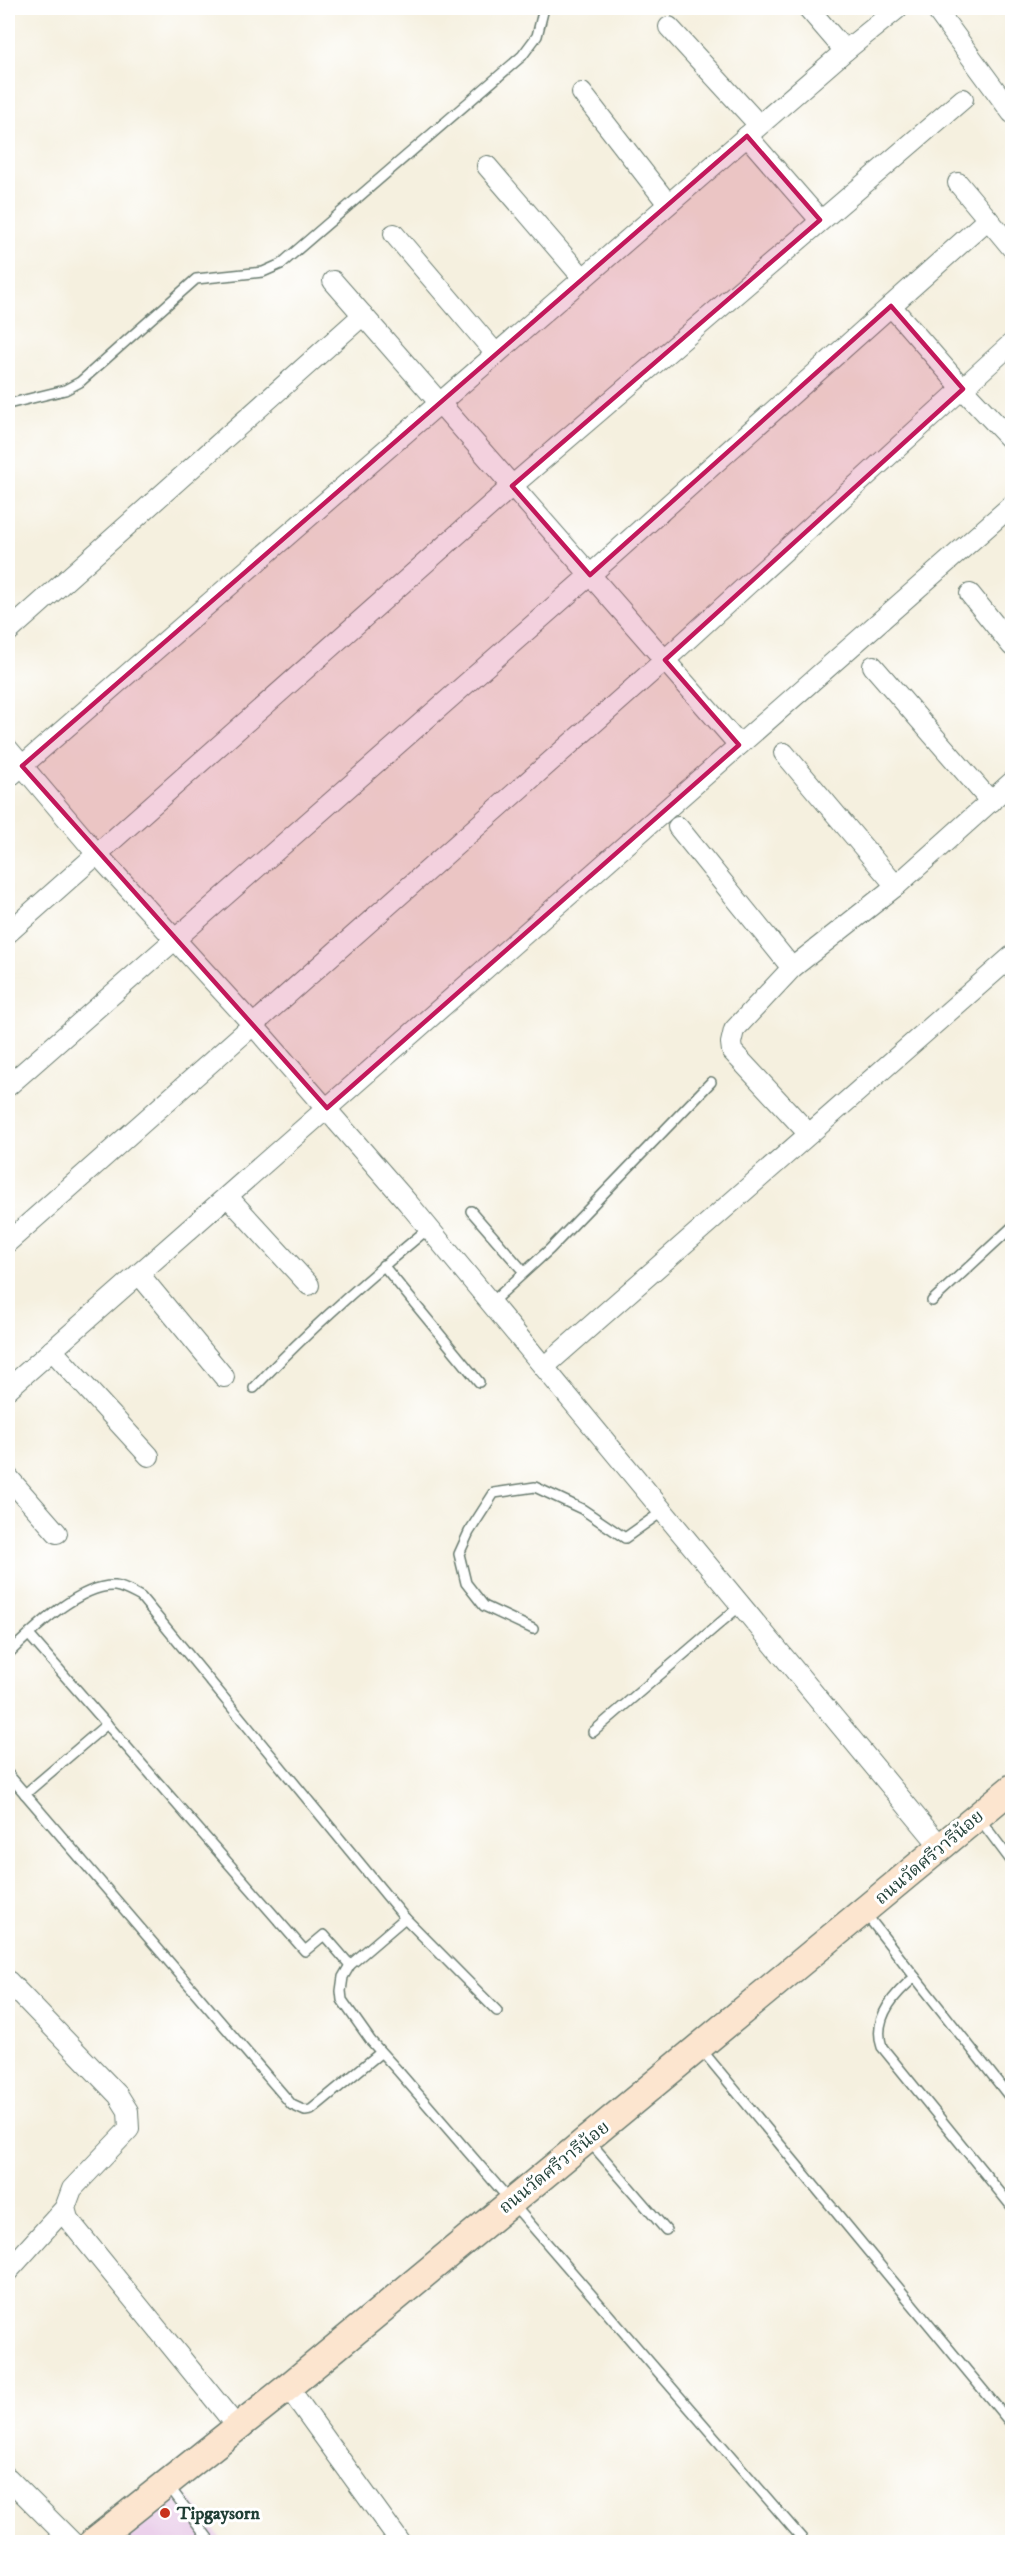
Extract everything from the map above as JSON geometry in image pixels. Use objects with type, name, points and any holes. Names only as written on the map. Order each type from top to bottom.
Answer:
[{"type":"main road","name":"ถนนวัดศรีวารีน้อย","points":[[93,2542],[288,2387],[1012,1788]]},
{"type":"street","points":[[808,8],[845,51]]},
{"type":"street","points":[[935,8],[1012,113]]},
{"type":"street","points":[[15,772],[753,130],[897,9]]},
{"type":"street","points":[[669,27],[753,130],[820,220]]},
{"type":"street","points":[[582,93],[668,204]]},
{"type":"street","points":[[8,933],[512,486],[963,99]]},
{"type":"street","points":[[487,166],[583,278]]},
{"type":"street","points":[[958,183],[1012,248]]},
{"type":"street","points":[[8,1086],[590,575],[988,219]]},
{"type":"street","points":[[394,234],[496,354]]},
{"type":"street","points":[[333,281],[739,745]]},
{"type":"street","points":[[891,306],[1012,441]]},
{"type":"street","points":[[8,632],[363,315]]},
{"type":"street","points":[[8,1242],[665,660],[1012,343]]},
{"type":"street","points":[[8,1389],[1012,505]]},
{"type":"street","points":[[970,594],[1012,646]]},
{"type":"street","points":[[873,666],[991,802]]},
{"type":"street","points":[[8,749],[15,772],[97,854],[254,1026],[429,1228],[941,1847]]},
{"type":"street","points":[[784,753],[896,886]]},
{"type":"street","points":[[809,1134],[732,1051],[734,1030],[792,968],[896,886],[1012,782]]},
{"type":"street","points":[[678,827],[792,968]]},
{"type":"street","points":[[544,1367],[1012,956]]},
{"type":"street","points":[[228,1197],[309,1285]]},
{"type":"street","points":[[140,1274],[224,1377]]},
{"type":"street","points":[[52,1350],[149,1456]]},
{"type":"street","points":[[8,1477],[57,1533]]},
{"type":"street","points":[[8,1981],[118,2095],[128,2111],[129,2129],[72,2188],[65,2208],[8,2271]]},
{"type":"street","points":[[65,2208],[68,2219],[237,2427]]},
{"type":"street","points":[[288,2387],[400,2542]]},
{"type":"street","points":[[8,2478],[72,2542]]},
{"type":"lane","points":[[8,404],[65,390],[80,382],[196,279],[263,272],[281,264],[522,56],[537,36],[544,8]]},
{"type":"lane","points":[[491,1303],[550,1249],[711,1082]]},
{"type":"lane","points":[[471,1211],[524,1272]]},
{"type":"lane","points":[[932,1301],[1012,1227]]},
{"type":"lane","points":[[254,1388],[291,1349],[383,1265],[429,1228]]},
{"type":"lane","points":[[383,1265],[479,1382]]},
{"type":"lane","points":[[533,1629],[484,1606],[466,1583],[459,1554],[469,1532],[494,1493],[535,1487],[582,1509],[625,1538],[663,1511]]},
{"type":"lane","points":[[8,1654],[67,1604],[97,1589],[116,1586],[141,1597],[405,1918],[497,2011]]},
{"type":"lane","points":[[592,1732],[741,1605]]},
{"type":"lane","points":[[29,1635],[304,1951],[324,1935],[350,1965]]},
{"type":"lane","points":[[25,1794],[107,1724]]},
{"type":"lane","points":[[8,1774],[292,2105],[305,2111],[311,2110],[380,2053]]},
{"type":"lane","points":[[977,1816],[1012,1862]]},
{"type":"lane","points":[[863,1911],[1012,2100]]},
{"type":"lane","points":[[405,1918],[350,1965],[343,1977],[342,2000],[380,2053],[399,2072],[805,2542]]},
{"type":"lane","points":[[915,1977],[895,1994],[888,2004],[881,2020],[878,2036],[882,2047],[1012,2207]]},
{"type":"lane","points":[[700,2047],[1012,2425]]},
{"type":"lane","points":[[588,2139],[666,2230]]},
{"type":"lane","points":[[166,2483],[211,2542]]},
{"type":"highlighted area","points":[[747,136],[820,220],[512,486],[590,575],[891,306],[963,389],[665,660],[739,745],[327,1108],[22,766]]},
{"type":"shaded area","name":"Tipgaysorn","points":[[174,2476],[223,2542],[93,2542]]},
{"type":"place","name":"Tipgaysorn","points":[[165,2513]]}]
